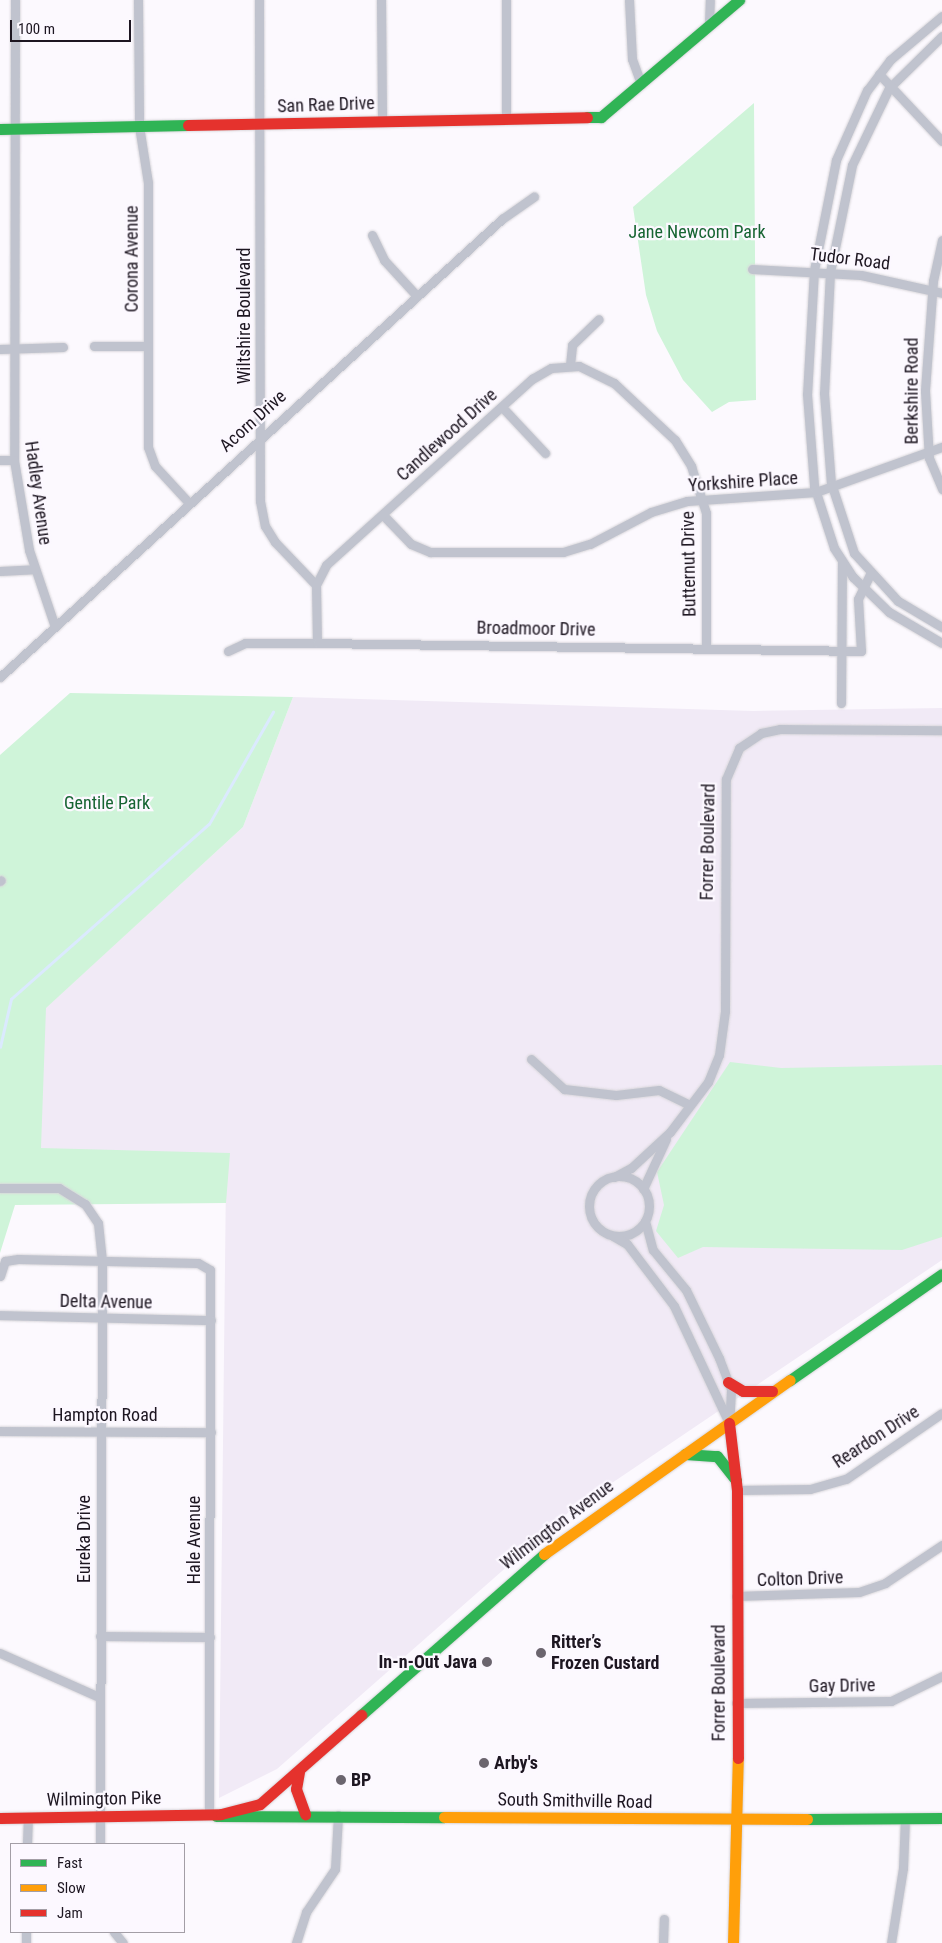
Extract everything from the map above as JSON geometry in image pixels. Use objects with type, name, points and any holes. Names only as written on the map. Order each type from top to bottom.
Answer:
[{"type":"main road","points":[[641,84],[739,0]]},
{"type":"main road","name":"San Rae Drive","points":[[0,129],[601,117],[641,84]]},
{"type":"main road","name":"Wilmington Avenue","points":[[209,1815],[235,1813],[260,1804],[299,1772],[549,1550],[942,1274]]},
{"type":"main road","points":[[728,1382],[751,1392],[775,1390]]},
{"type":"main road","name":"Forrer Boulevard","points":[[729,1423],[736,1485],[736,1818],[733,1943]]},
{"type":"main road","points":[[684,1454],[717,1456],[736,1485]]},
{"type":"main road","points":[[299,1772],[296,1789],[305,1814]]},
{"type":"main road","name":"South Smithville Road","points":[[209,1815],[244,1820],[305,1814],[338,1816],[942,1818]]},
{"type":"main road","name":"Wilmington Pike","points":[[0,1818],[209,1815]]},
{"type":"street","name":"Hadley Avenue","points":[[15,0],[14,460],[34,569],[55,627]]},
{"type":"street","name":"Corona Avenue","points":[[138,0],[139,126],[148,183],[150,456],[190,503]]},
{"type":"street","name":"Wiltshire Boulevard","points":[[259,0],[260,501],[265,526],[316,585]]},
{"type":"street","points":[[381,0],[382,120]]},
{"type":"street","points":[[506,0],[506,119]]},
{"type":"street","points":[[629,0],[632,59],[641,84]]},
{"type":"street","points":[[709,24],[710,0]]},
{"type":"street","points":[[841,703],[845,650],[842,562],[816,492],[807,394],[814,270],[836,160],[860,102],[879,74],[942,16]]},
{"type":"street","points":[[942,36],[889,88],[852,166],[830,272],[824,393],[832,488],[854,553],[870,574],[903,605],[942,627]]},
{"type":"street","points":[[879,74],[889,88],[942,141]]},
{"type":"street","name":"Acorn Drive","points":[[0,676],[502,218],[534,197]]},
{"type":"street","points":[[372,235],[384,260],[417,296]]},
{"type":"street","name":"Berkshire Road","points":[[942,240],[938,292],[925,391],[928,451],[942,489]]},
{"type":"street","name":"Tudor Road","points":[[752,269],[814,270],[938,292]]},
{"type":"street","points":[[570,365],[572,345],[599,319]]},
{"type":"street","points":[[94,346],[148,346]]},
{"type":"street","points":[[0,349],[63,347]]},
{"type":"street","name":"Candlewood Drive","points":[[316,585],[326,565],[542,372],[570,365]]},
{"type":"street","name":"Butternut Drive","points":[[570,365],[600,374],[664,428],[684,452],[703,498],[706,647]]},
{"type":"street","points":[[502,407],[545,453]]},
{"type":"street","name":"Yorkshire Place","points":[[383,515],[411,544],[430,552],[551,554],[590,544],[651,512],[703,498],[816,492],[832,488],[942,446]]},
{"type":"street","points":[[0,460],[14,460]]},
{"type":"street","points":[[842,562],[861,585],[900,620],[942,643]]},
{"type":"street","points":[[0,571],[34,569]]},
{"type":"street","points":[[845,650],[861,651],[861,585],[870,574]]},
{"type":"street","points":[[316,585],[317,643]]},
{"type":"street","name":"Broadmoor Drive","points":[[228,651],[244,643],[845,650]]},
{"type":"street","name":"Forrer Boulevard","points":[[729,1423],[674,1306],[627,1244],[596,1227],[589,1208],[598,1185],[631,1168],[670,1132],[714,1070],[724,1030],[726,779],[734,755],[753,737],[780,729],[942,730]]},
{"type":"street","points":[[531,1059],[564,1089],[616,1095],[659,1090],[690,1105]]},
{"type":"street","name":"Forrer Boulevard","points":[[670,1132],[643,1189],[649,1209],[645,1221],[646,1236],[686,1290],[728,1382],[729,1423]]},
{"type":"street","points":[[614,1177],[634,1180],[643,1189]]},
{"type":"street","name":"Eureka Drive","points":[[0,1188],[59,1188],[85,1204],[98,1223],[102,1260],[99,1697],[100,1843]]},
{"type":"street","points":[[613,1236],[630,1234],[645,1221]]},
{"type":"street","points":[[0,1276],[5,1261],[102,1260]]},
{"type":"street","name":"Hale Avenue","points":[[102,1260],[208,1266],[211,1320],[209,1815]]},
{"type":"street","name":"Delta Avenue","points":[[0,1315],[102,1319],[211,1320]]},
{"type":"street","name":"Reardon Drive","points":[[736,1485],[810,1489],[846,1479],[942,1413]]},
{"type":"street","name":"Hampton Road","points":[[0,1431],[211,1432]]},
{"type":"street","name":"Colton Drive","points":[[736,1596],[859,1592],[885,1583],[942,1545]]},
{"type":"street","points":[[100,1636],[210,1637]]},
{"type":"street","points":[[0,1653],[99,1697]]},
{"type":"street","name":"Gay Drive","points":[[736,1703],[891,1701],[942,1676]]},
{"type":"street","points":[[296,1943],[306,1912],[335,1869],[338,1816]]},
{"type":"street","points":[[27,1843],[28,1818]]},
{"type":"street","points":[[891,1943],[903,1868],[905,1818]]},
{"type":"street","points":[[663,1943],[664,1918]]},
{"type":"street","points":[[115,1933],[124,1943]]},
{"type":"shaded area","points":[[293,697],[753,711],[942,708],[942,1260],[569,1512],[277,1769],[219,1798],[226,1177],[12,1147],[42,1011],[243,827]]},
{"type":"green space","name":"Jane Newcom Park","points":[[754,103],[756,400],[729,402],[712,412],[683,380],[657,331],[646,295],[633,207]]},
{"type":"green space","name":"Gentile Park","points":[[70,693],[293,697],[243,827],[46,1008],[41,1148],[230,1153],[226,1203],[15,1205],[0,1253],[0,755]]},
{"type":"green space","points":[[730,1062],[781,1068],[942,1065],[942,1237],[902,1250],[703,1247],[678,1258],[656,1231],[664,1205],[657,1172]]},
{"type":"waterway","points":[[0,1047],[11,999],[209,824],[273,712]]},
{"type":"traffic: fast","points":[[587,117],[601,117],[739,0]]},
{"type":"traffic: fast","points":[[0,129],[188,125]]},
{"type":"traffic: fast","points":[[790,1380],[942,1274]]},
{"type":"traffic: fast","points":[[685,1454],[717,1456],[736,1480]]},
{"type":"traffic: fast","points":[[361,1715],[544,1554]]},
{"type":"traffic: fast","points":[[216,1816],[444,1817]]},
{"type":"traffic: fast","points":[[807,1819],[942,1818]]},
{"type":"traffic: slow","points":[[544,1554],[790,1380]]},
{"type":"traffic: slow","points":[[733,1943],[738,1758]]},
{"type":"traffic: slow","points":[[444,1817],[807,1819]]},
{"type":"traffic: jam","points":[[188,125],[587,117]]},
{"type":"traffic: jam","points":[[728,1382],[743,1391],[772,1391]]},
{"type":"traffic: jam","points":[[729,1423],[737,1490],[738,1758]]},
{"type":"traffic: jam","points":[[0,1818],[221,1814],[260,1804],[361,1715]]},
{"type":"traffic: jam","points":[[299,1772],[296,1789],[305,1814]]},
{"type":"place","name":"Ritter’s Frozen Custard","points":[[541,1653]]},
{"type":"place","name":"In-n-Out Java","points":[[487,1662]]},
{"type":"place","name":"Arby's","points":[[484,1763]]},
{"type":"place","name":"BP","points":[[341,1780]]}]
